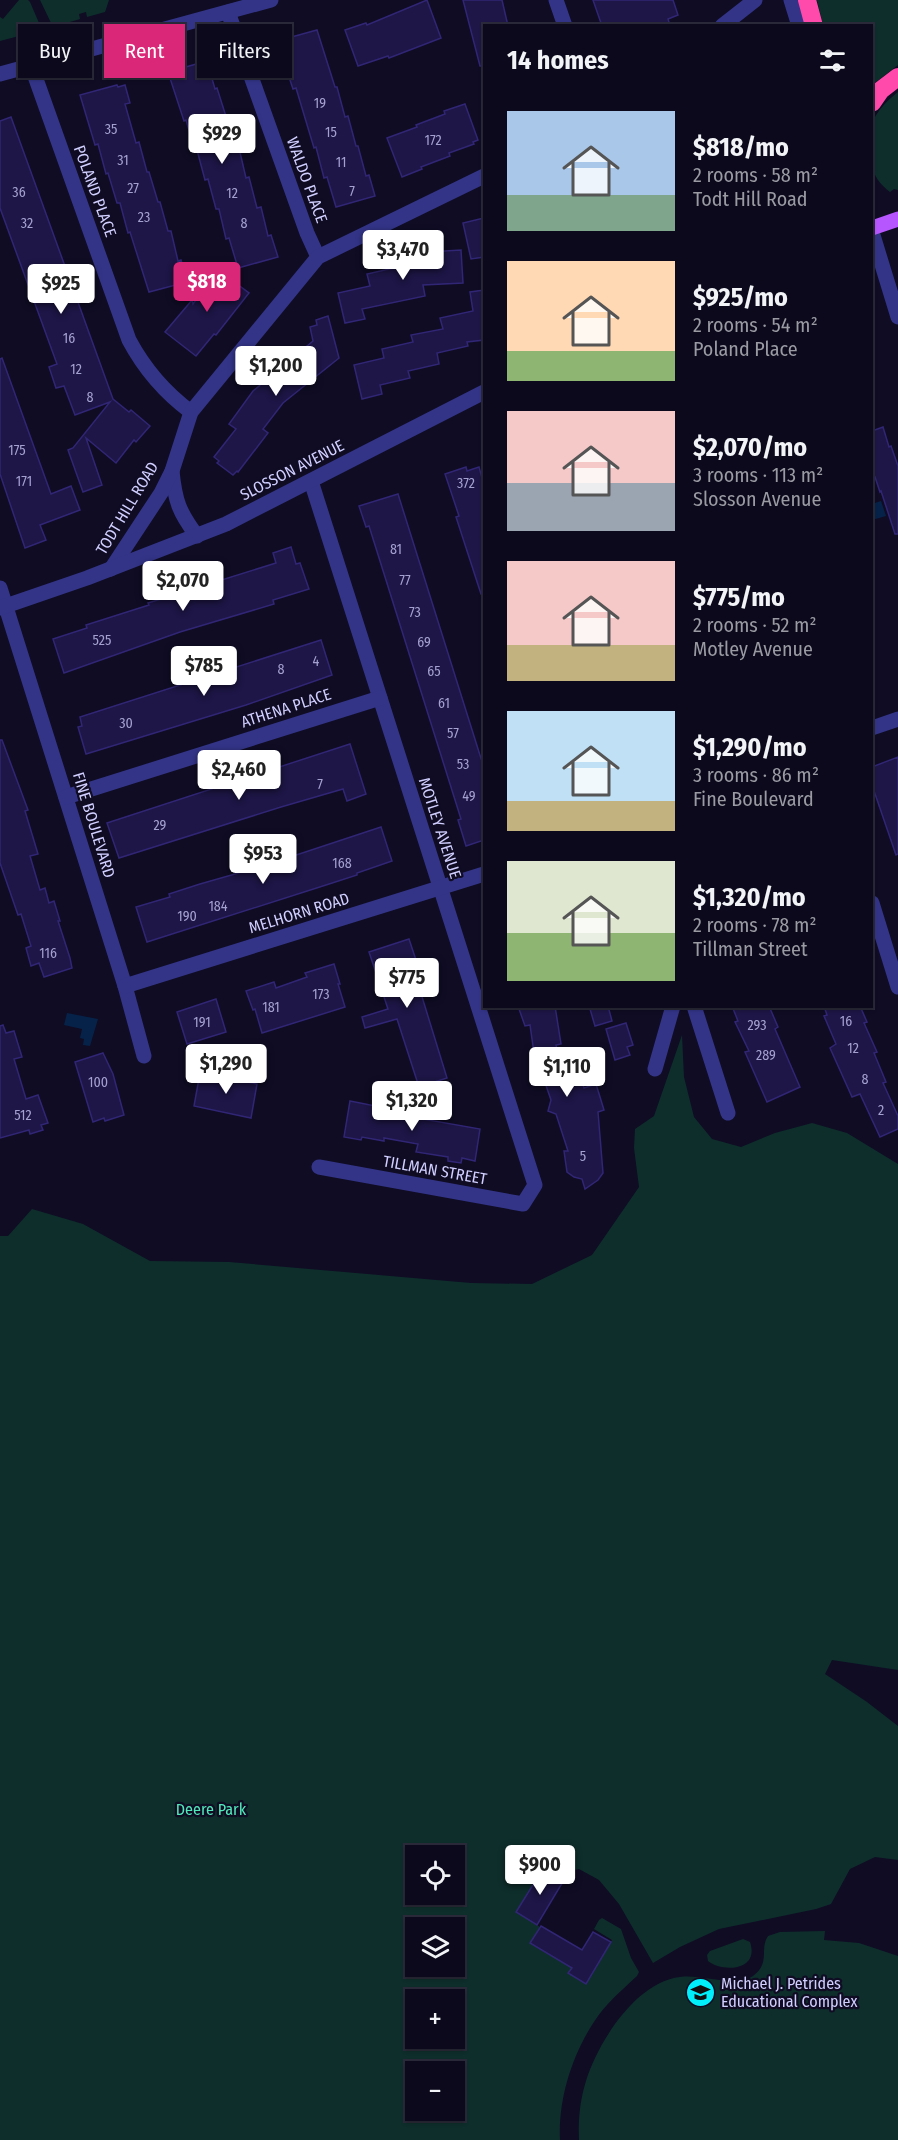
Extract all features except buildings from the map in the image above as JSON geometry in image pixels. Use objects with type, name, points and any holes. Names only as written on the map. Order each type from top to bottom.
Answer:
[{"type":"highway","points":[[807,0],[813,24]]},
{"type":"highway","points":[[873,102],[881,90],[898,76]]},
{"type":"main road","points":[[873,230],[898,219]]},
{"type":"street","points":[[92,49],[271,0]]},
{"type":"street","points":[[556,0],[565,24]]},
{"type":"street","points":[[725,24],[755,0]]},
{"type":"street","points":[[791,0],[798,24]]},
{"type":"street","name":"WALDO PLACE","points":[[228,12],[307,233],[318,257]]},
{"type":"street","points":[[0,74],[18,69]]},
{"type":"street","name":"POLAND PLACE","points":[[36,78],[129,340],[150,375],[169,396],[191,412]]},
{"type":"street","name":"TODT HILL ROAD","points":[[3,606],[111,569],[145,519],[172,471],[191,412],[318,257],[483,176]]},
{"type":"street","points":[[873,233],[898,317]]},
{"type":"street","name":"SLOSSON AVENUE","points":[[111,569],[226,524],[483,393]]},
{"type":"street","points":[[172,471],[178,507],[197,536]]},
{"type":"street","name":"MOTLEY AVENUE","points":[[311,481],[535,1185]]},
{"type":"street","name":"FINE BOULEVARD","points":[[0,588],[3,606],[66,797],[125,986],[144,1056]]},
{"type":"street","name":"ATHENA PLACE","points":[[66,797],[380,698]]},
{"type":"street","points":[[873,728],[898,720]]},
{"type":"street","name":"MELHORN ROAD","points":[[125,986],[483,874]]},
{"type":"street","points":[[873,906],[898,987]]},
{"type":"street","points":[[655,1069],[672,1008]]},
{"type":"street","points":[[695,1008],[728,1113]]},
{"type":"street","name":"TILLMAN STREET","points":[[319,1167],[523,1204],[535,1185]]},
{"type":"green space","points":[[19,0],[28,0],[39,24],[18,24],[18,36],[0,41],[0,17],[3,19]]},
{"type":"green space","points":[[40,0],[109,0],[105,12],[87,17],[86,12],[79,14],[80,19],[63,24],[52,24]]},
{"type":"green space","points":[[817,0],[898,0],[898,65],[873,84],[873,24],[823,24]]},
{"type":"green space","points":[[898,92],[898,190],[894,189],[890,192],[879,182],[873,166],[873,121],[886,103]]},
{"type":"green space","name":"Deere Park","points":[[682,1035],[684,1077],[694,1117],[712,1139],[741,1147],[775,1133],[812,1123],[847,1133],[898,1164],[898,1670],[832,1660],[825,1674],[898,1726],[898,1860],[875,1857],[850,1869],[831,1904],[719,1929],[680,1947],[653,1963],[619,1904],[599,1880],[579,1869],[556,1874],[545,1867],[517,1912],[540,1927],[531,1943],[572,1968],[569,1973],[586,1983],[612,1940],[594,1929],[602,1918],[621,1929],[631,1958],[639,1972],[602,2011],[581,2044],[565,2092],[560,2140],[0,2140],[0,1236],[8,1236],[32,1209],[83,1224],[150,1261],[229,1262],[471,1283],[532,1284],[592,1255],[639,1187],[634,1148],[635,1129],[654,1116]]},
{"type":"green space","points":[[825,1931],[824,1940],[859,1943],[898,1956],[898,2140],[579,2140],[581,2103],[592,2066],[609,2032],[634,2002],[648,1990],[664,1981],[680,1977],[728,1981],[746,1979],[753,1976],[762,1966],[764,1946],[768,1936],[780,1932]]},
{"type":"green space","points":[[743,1939],[750,1942],[752,1952],[745,1964],[730,1968],[714,1965],[708,1961],[707,1955],[710,1951]]},
{"type":"water","points":[[881,501],[886,516],[873,520],[873,504]]},
{"type":"water","points":[[67,1013],[98,1019],[90,1046],[83,1045],[84,1039],[80,1038],[82,1029],[64,1025]]},
{"type":"place","name":"Michael J. Petrides Educational Complex","points":[[700,1992]]}]
